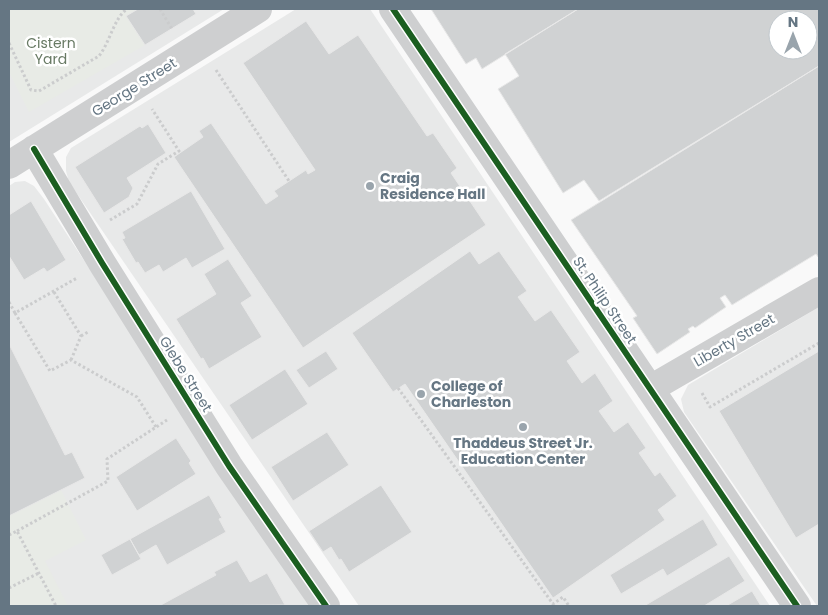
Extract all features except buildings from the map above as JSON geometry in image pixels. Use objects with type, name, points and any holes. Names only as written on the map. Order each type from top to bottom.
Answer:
[{"type":"street","name":"George Street","points":[[9,165],[258,9]]},
{"type":"street","name":"St. Philip Street","points":[[393,9],[797,606]]},
{"type":"street","name":"Glebe Street","points":[[34,149],[97,255],[229,466],[326,606]]},
{"type":"street","name":"Liberty Street","points":[[650,389],[819,291]]},
{"type":"path","points":[[9,43],[31,90],[39,90],[98,56],[106,47],[115,24],[127,9]]},
{"type":"path","points":[[160,9],[174,31]]},
{"type":"path","points":[[216,69],[289,181]]},
{"type":"path","points":[[106,223],[137,204],[158,164],[179,151],[152,109]]},
{"type":"path","points":[[15,314],[81,276]]},
{"type":"path","points":[[54,292],[81,336]]},
{"type":"path","points":[[9,302],[50,371],[71,360],[81,336],[88,332]]},
{"type":"path","points":[[699,388],[710,407],[819,343]]},
{"type":"path","points":[[71,360],[137,397],[156,427]]},
{"type":"path","points":[[398,388],[553,604],[563,597],[569,606]]},
{"type":"path","points":[[9,534],[108,481],[107,459],[171,417]]},
{"type":"path","points":[[17,531],[56,606]]},
{"type":"path","points":[[9,588],[39,573]]},
{"type":"shaded area","name":"Cistern Yard","points":[[9,9],[224,9],[9,142]]},
{"type":"shaded area","name":"College of Charleston","points":[[296,9],[370,9],[770,606],[359,606],[69,182],[66,171],[66,157],[71,148]]},
{"type":"shaded area","points":[[25,181],[34,186],[44,199],[309,606],[9,606],[9,186],[15,182]]},
{"type":"shaded area","points":[[819,307],[819,606],[817,606],[684,412],[681,399],[688,385]]},
{"type":"green space","name":"Cistern Yard","points":[[9,9],[138,9],[127,16],[145,45],[29,112],[9,72]]},
{"type":"green space","points":[[61,490],[86,540],[45,561],[68,606],[9,606],[9,516]]},
{"type":"cycle path","points":[[393,9],[797,606]]},
{"type":"cycle path","points":[[34,149],[102,263],[229,466],[326,606]]},
{"type":"place","name":"Craig Residence Hall","points":[[370,186]]},
{"type":"place","name":"College of Charleston","points":[[421,394]]},
{"type":"place","name":"Thaddeus Street Jr. Education Center","points":[[523,427]]}]
